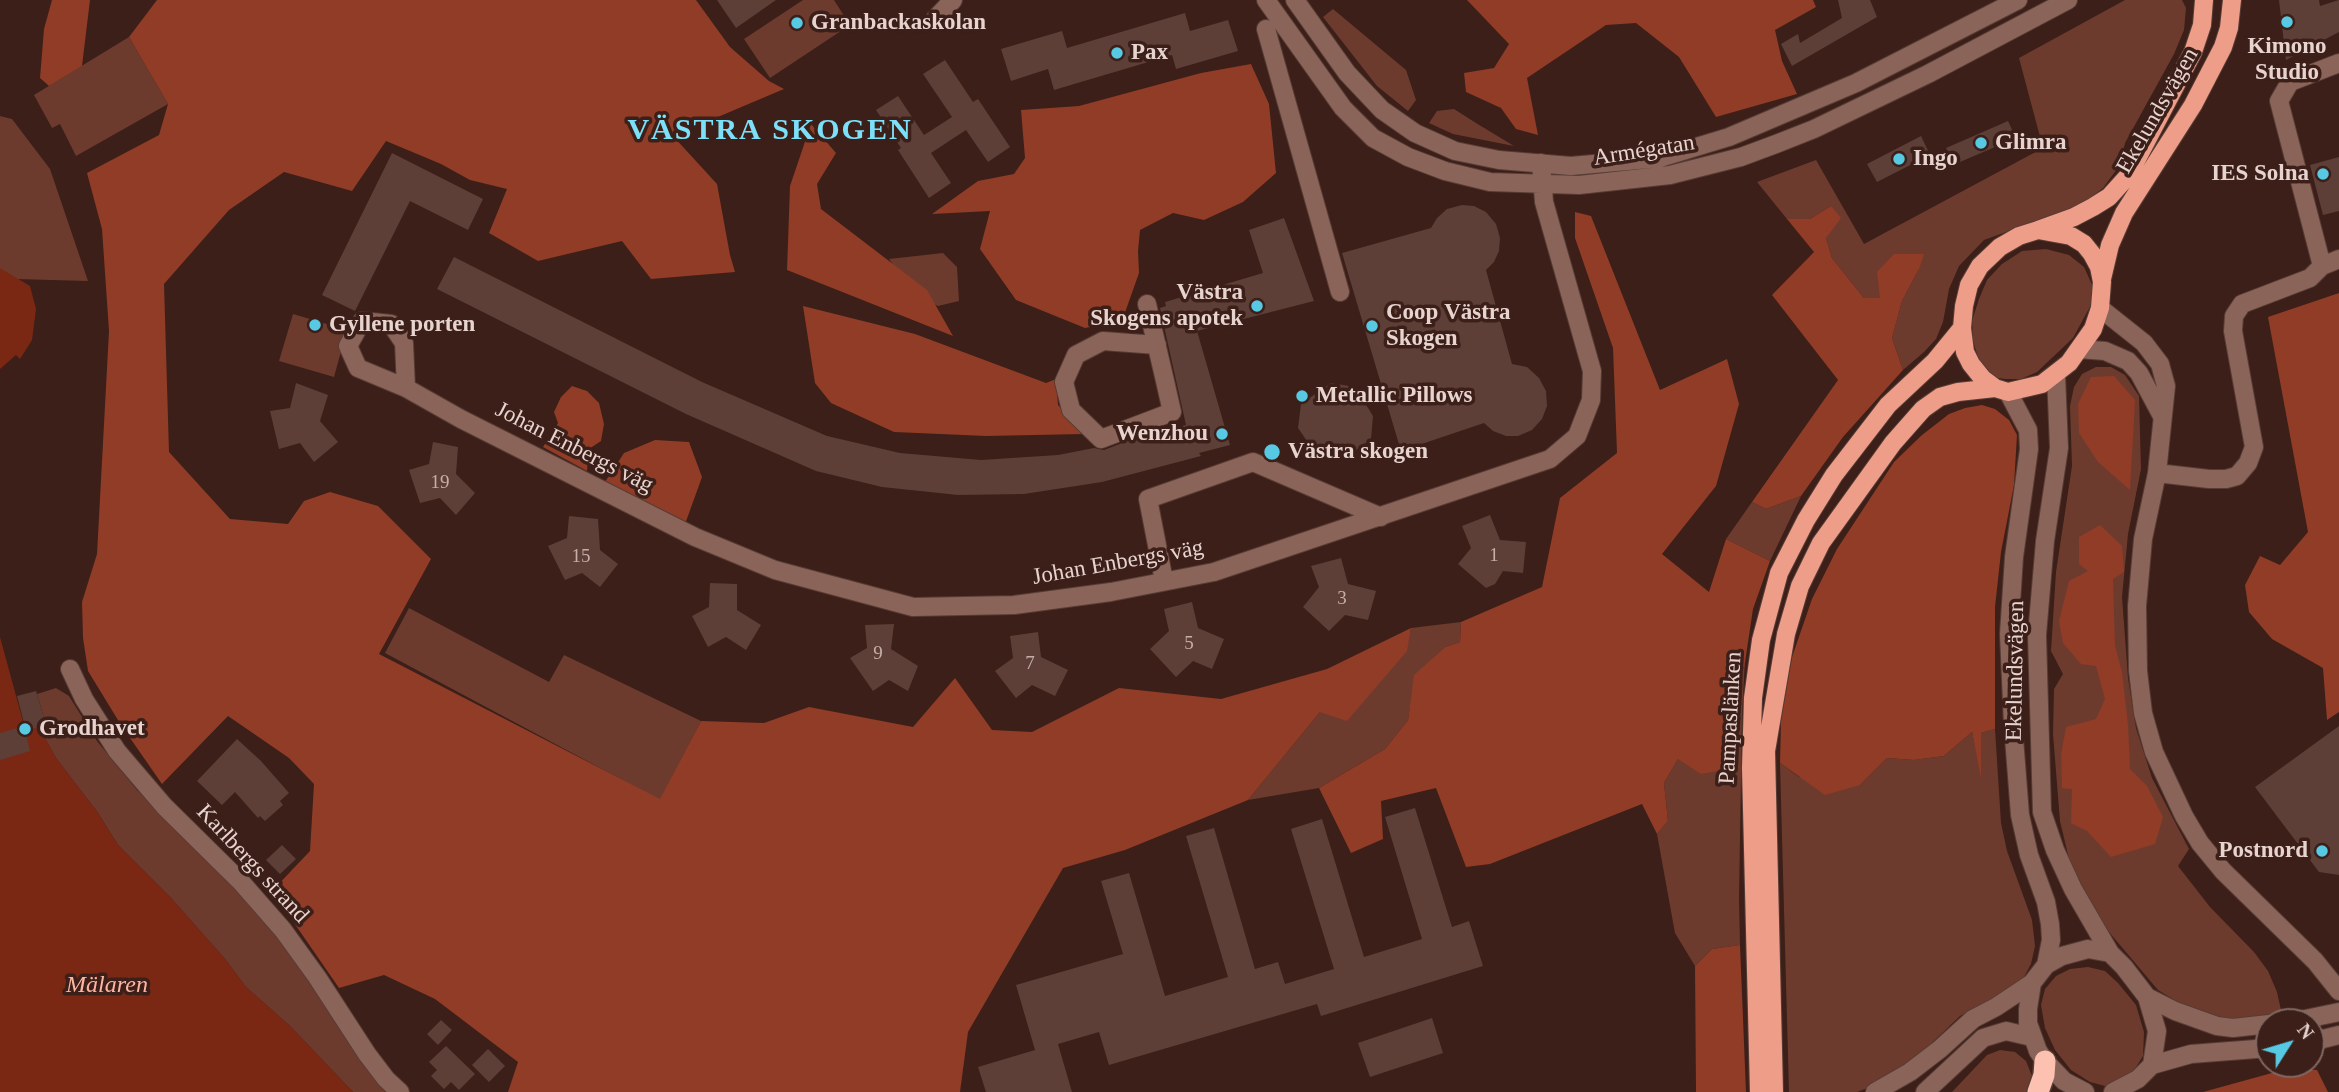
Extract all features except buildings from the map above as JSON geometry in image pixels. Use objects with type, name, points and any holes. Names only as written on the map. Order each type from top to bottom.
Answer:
[{"type":"highway","points":[[2038,1092],[2044,1075],[2045,1061]]},
{"type":"main road","name":"Ekelundsvägen","points":[[2204,0],[2202,25],[2193,52],[2127,176],[2109,197],[2093,207],[2000,247],[1980,266],[1969,285],[1962,328],[1965,352],[1983,379],[2002,390],[2042,384],[2068,363],[2093,329],[2100,308],[2102,282],[2110,245],[2124,213],[2193,105],[2223,47],[2229,28],[2232,0]]},
{"type":"main road","name":"Ekelundsvägen","points":[[2038,229],[2071,236],[2084,244],[2099,267],[2102,282]]},
{"type":"main road","name":"Pampaslänken","points":[[1774,1092],[1760,898],[1753,698],[1760,640],[1779,573],[1806,520],[1866,431],[1888,405],[1935,361],[1962,328]]},
{"type":"main road","name":"Pampaslänken","points":[[1759,1092],[1760,898],[1766,751],[1786,634],[1800,586],[1828,533],[1893,443],[1923,409],[1940,397],[1958,391],[2002,390]]},
{"type":"street","points":[[936,19],[953,0]]},
{"type":"street","name":"Armégatan","points":[[1266,0],[1343,108],[1373,138],[1408,157],[1445,171],[1490,182],[1579,185],[1670,175],[1741,157],[1825,124],[1928,74],[2068,0]]},
{"type":"street","name":"Armégatan","points":[[1295,0],[1347,73],[1382,110],[1415,132],[1455,151],[1499,160],[1571,166],[1660,158],[1729,138],[1856,83],[2018,0]]},
{"type":"street","points":[[1266,29],[1340,292]]},
{"type":"street","points":[[2157,473],[2226,479],[2237,476],[2248,463],[2254,447],[2233,331],[2234,316],[2242,304],[2310,278],[2330,262],[2279,101],[2291,82],[2339,62]]},
{"type":"street","name":"Johan Enbergs väg","points":[[406,388],[461,419],[695,537],[775,570],[913,607],[1014,605],[1111,592],[1214,572],[1550,459],[1577,436],[1591,400],[1592,371],[1544,202],[1541,163]]},
{"type":"street","points":[[1147,304],[1157,345],[1172,412],[1101,439],[1071,410],[1064,382],[1076,355],[1103,341],[1157,345]]},
{"type":"street","points":[[2100,308],[2144,343],[2160,364],[2166,386],[2157,473],[2143,539],[2137,606],[2138,671],[2143,713],[2154,752],[2167,783],[2200,843],[2223,871],[2315,961],[2339,991]]},
{"type":"street","points":[[2079,348],[2105,351],[2128,361],[2140,373],[2162,416]]},
{"type":"street","name":"Ekelundsvägen","points":[[2056,374],[2059,448],[2045,541],[2038,635],[2042,812],[2068,880],[2110,953],[2137,982],[2147,998]]},
{"type":"street","name":"Ekelundsvägen","points":[[2002,390],[2020,411],[2029,439],[2014,557],[2009,634],[2020,815],[2050,924],[2051,940],[2046,965]]},
{"type":"street","points":[[1164,581],[1148,499],[1255,455],[1381,517]]},
{"type":"street","name":"Karlbergs strand","points":[[70,669],[84,699],[117,751],[164,806],[241,882],[283,930],[317,976],[367,1054],[400,1092]]},
{"type":"street","points":[[1875,1092],[1910,1072],[1973,1019],[2032,983],[2046,965],[2062,956],[2088,949],[2110,953]]},
{"type":"street","points":[[2032,983],[2028,1009],[2032,1037],[2045,1061],[2064,1081],[2085,1092]]},
{"type":"street","points":[[2147,998],[2175,1012],[2217,1026],[2233,1028],[2255,1026]]},
{"type":"street","points":[[2147,998],[2157,1031],[2152,1065]]},
{"type":"street","points":[[1925,1092],[1983,1038],[2006,1031],[2032,1037]]},
{"type":"street","points":[[2113,1092],[2138,1079],[2152,1065],[2191,1054],[2255,1049]]},
{"type":"shaded area","points":[[52,0],[90,0],[82,66],[49,86],[40,78],[44,29]]},
{"type":"shaded area","points":[[157,0],[696,0],[730,47],[769,81],[784,89],[673,136],[717,184],[735,272],[651,279],[622,241],[538,261],[489,233],[507,189],[470,180],[441,164],[386,141],[352,191],[284,172],[229,210],[164,284],[169,452],[230,519],[288,524],[304,501],[330,492],[378,506],[431,559],[379,654],[660,799],[701,721],[764,723],[809,707],[913,727],[955,678],[992,730],[1032,732],[1119,688],[1221,699],[1327,669],[1411,628],[1407,651],[1347,721],[1320,712],[1248,800],[1125,850],[1063,868],[968,1032],[960,1092],[508,1092],[518,1062],[435,999],[384,975],[339,988],[272,891],[310,851],[314,784],[289,758],[228,716],[162,784],[88,671],[83,638],[82,602],[97,554],[109,331],[102,229],[87,173],[159,135],[168,104],[129,37]]},
{"type":"shaded area","points":[[803,0],[834,0],[850,25],[770,78],[744,39]]},
{"type":"shaded area","points":[[1467,0],[1813,0],[1816,7],[1775,30],[1782,61],[1797,94],[1716,117],[1679,57],[1636,23],[1606,25],[1527,78],[1538,135],[1516,129],[1501,108],[1466,92],[1464,73],[1494,68],[1509,44]]},
{"type":"shaded area","points":[[2125,0],[2182,0],[2186,8],[2184,30],[2174,54],[2125,143],[2120,165],[2103,188],[2083,204],[1984,240],[1959,266],[1949,289],[1943,322],[1936,339],[1903,370],[1892,338],[1902,301],[1919,269],[1880,298],[1864,298],[1832,258],[1826,238],[1831,206],[1810,219],[1787,219],[1757,182],[1816,160],[1864,244],[2043,148],[2019,58]]},
{"type":"shaded area","points":[[1333,9],[1406,70],[1416,100],[1408,111],[1377,86],[1323,17]]},
{"type":"shaded area","points":[[129,37],[168,104],[76,156],[60,124],[52,128],[34,95]]},
{"type":"shaded area","points":[[1251,64],[1269,104],[1276,173],[1243,202],[1204,220],[1173,213],[1140,230],[1139,273],[1122,321],[1085,328],[1016,300],[980,249],[990,211],[932,214],[978,181],[1014,174],[1025,158],[1021,110],[1079,106],[1201,73]]},
{"type":"shaded area","points":[[1454,109],[1514,146],[1453,134],[1429,123],[1437,111]]},
{"type":"shaded area","points":[[0,116],[12,119],[50,169],[88,281],[16,279],[0,271]]},
{"type":"shaded area","points":[[811,124],[836,153],[817,184],[821,209],[927,290],[953,336],[787,270],[790,186]]},
{"type":"shaded area","points":[[1831,206],[1841,218],[1826,238],[1832,258],[1864,298],[1880,298],[1877,272],[1894,254],[1924,254],[1902,301],[1892,338],[1903,370],[1843,437],[1801,496],[1766,509],[1752,502],[1838,380],[1772,295],[1814,252],[1787,219],[1810,219]]},
{"type":"shaded area","points":[[1575,212],[1591,216],[1660,390],[1727,359],[1739,404],[1716,486],[1662,554],[1709,592],[1726,539],[1770,561],[1753,609],[1729,769],[1701,774],[1678,759],[1664,783],[1668,821],[1657,834],[1642,804],[1490,864],[1466,867],[1436,788],[1381,801],[1383,839],[1351,853],[1319,788],[1385,749],[1408,720],[1414,675],[1445,647],[1460,642],[1461,622],[1542,587],[1560,498],[1617,453],[1613,348],[1575,238]]},
{"type":"shaded area","points":[[2046,249],[2069,255],[2084,267],[2093,287],[2092,303],[2073,338],[2037,372],[2021,379],[1992,377],[1979,360],[1973,341],[1972,321],[1987,280],[2002,264],[2022,251]]},
{"type":"shaded area","points":[[943,253],[957,267],[959,301],[938,306],[914,294],[889,259]]},
{"type":"shaded area","points":[[2339,293],[2339,712],[2327,720],[2323,668],[2272,639],[2249,612],[2245,585],[2260,556],[2280,565],[2308,532],[2268,317]]},
{"type":"shaded area","points":[[803,306],[915,334],[1046,383],[1056,379],[1058,405],[1084,434],[986,436],[894,432],[831,403],[815,383]]},
{"type":"shaded area","points":[[293,314],[347,330],[334,377],[279,361]]},
{"type":"shaded area","points":[[2096,367],[2111,367],[2125,375],[2139,396],[2141,469],[2128,534],[2122,597],[2128,678],[2136,728],[2152,778],[2189,849],[2178,866],[2210,907],[2254,952],[2268,971],[2277,992],[2280,1008],[2255,1008],[2255,1017],[2219,1020],[2186,1007],[2158,990],[2098,919],[2070,863],[2060,821],[2053,734],[2054,689],[2063,674],[2051,651],[2056,572],[2072,466],[2070,406],[2074,387],[2082,374]]},
{"type":"shaded area","points":[[2114,376],[2135,400],[2130,490],[2098,462],[2079,433],[2078,404],[2091,377]]},
{"type":"shaded area","points":[[572,386],[587,391],[599,403],[604,424],[601,441],[589,449],[587,471],[543,447],[558,423],[554,412],[561,397]]},
{"type":"shaded area","points":[[1982,405],[1995,409],[2009,420],[2017,435],[2014,485],[2001,552],[1995,607],[1995,729],[1981,733],[1981,778],[1972,732],[1944,756],[1914,760],[1887,758],[1860,785],[1825,795],[1780,763],[1781,720],[1792,657],[1812,599],[1837,549],[1894,462],[1949,414]]},
{"type":"shaded area","points":[[655,440],[689,442],[702,477],[684,527],[605,482],[624,453]]},
{"type":"shaded area","points":[[1801,496],[1770,561],[1726,539],[1752,502],[1766,509]]},
{"type":"shaded area","points":[[2100,525],[2122,546],[2124,572],[2113,579],[2115,646],[2122,672],[2130,769],[2147,786],[2163,817],[2155,844],[2111,857],[2087,831],[2071,823],[2072,789],[2062,788],[2061,755],[2066,727],[2096,719],[2105,699],[2096,666],[2081,664],[2063,643],[2059,621],[2069,581],[2088,571],[2079,564],[2079,537]]},
{"type":"shaded area","points":[[409,608],[549,682],[564,655],[701,721],[660,800],[385,653]]},
{"type":"shaded area","points":[[1461,622],[1460,642],[1445,647],[1415,675],[1408,720],[1385,749],[1319,788],[1248,800],[1320,712],[1406,651],[1411,628]]},
{"type":"shaded area","points":[[1745,660],[1740,945],[1712,949],[1695,966],[1675,933],[1657,834],[1668,821],[1664,783],[1678,759],[1729,769]]},
{"type":"shaded area","points":[[56,688],[69,696],[97,741],[137,790],[255,906],[305,973],[367,1068],[387,1092],[353,1092],[290,1026],[246,987],[171,898],[118,845],[98,813],[56,758],[41,731],[46,725],[37,694]]},
{"type":"shaded area","points":[[1995,729],[2001,823],[2007,851],[2032,920],[2035,946],[2031,964],[2024,977],[1991,1003],[1960,1016],[1911,1063],[1878,1084],[1857,1092],[1789,1092],[1780,763],[1799,777],[1860,785],[1887,758],[1914,760],[1944,756],[1972,732],[1981,773],[1981,733]]},
{"type":"shaded area","points":[[1740,945],[1746,1092],[1696,1092],[1695,966],[1712,949]]},
{"type":"shaded area","points":[[2088,967],[2105,971],[2118,983],[2136,1005],[2144,1032],[2143,1056],[2133,1072],[2118,1083],[2105,1086],[2090,1082],[2071,1070],[2055,1050],[2045,1028],[2041,1005],[2045,989],[2056,976],[2070,969]]},
{"type":"shaded area","points":[[2000,1050],[2015,1052],[2026,1061],[2032,1076],[2029,1092],[1952,1092],[1987,1055]]},
{"type":"shaded area","points":[[2255,1078],[2321,1078],[2328,1092],[2203,1092]]},
{"type":"water","points":[[0,268],[30,286],[36,309],[32,340],[20,359],[16,355],[0,369]]},
{"type":"water","name":"Mälaren","points":[[0,637],[24,725],[36,722],[56,758],[98,813],[118,845],[171,898],[246,987],[290,1026],[353,1092],[0,1092]]},
{"type":"place","name":"Kimono Studio","points":[[2287,22]]},
{"type":"place","name":"Granbackaskolan","points":[[797,23]]},
{"type":"place","name":"Pax","points":[[1117,53]]},
{"type":"place","name":"Glimra","points":[[1981,143]]},
{"type":"place","name":"Ingo","points":[[1899,159]]},
{"type":"place","name":"IES Solna","points":[[2323,174]]},
{"type":"place","name":"Västra Skogens apotek","points":[[1257,306]]},
{"type":"place","name":"Gyllene porten","points":[[315,325]]},
{"type":"place","name":"Coop Västra Skogen","points":[[1372,326]]},
{"type":"place","name":"Metallic Pillows","points":[[1302,396]]},
{"type":"place","name":"Wenzhou","points":[[1222,434]]},
{"type":"place","name":"Västra skogen","points":[[1272,452]]},
{"type":"place","name":"Grodhavet","points":[[25,729]]},
{"type":"place","name":"Postnord","points":[[2322,851]]},
{"type":"district","name":"VÄSTRA SKOGEN","points":[[770,131]]}]
